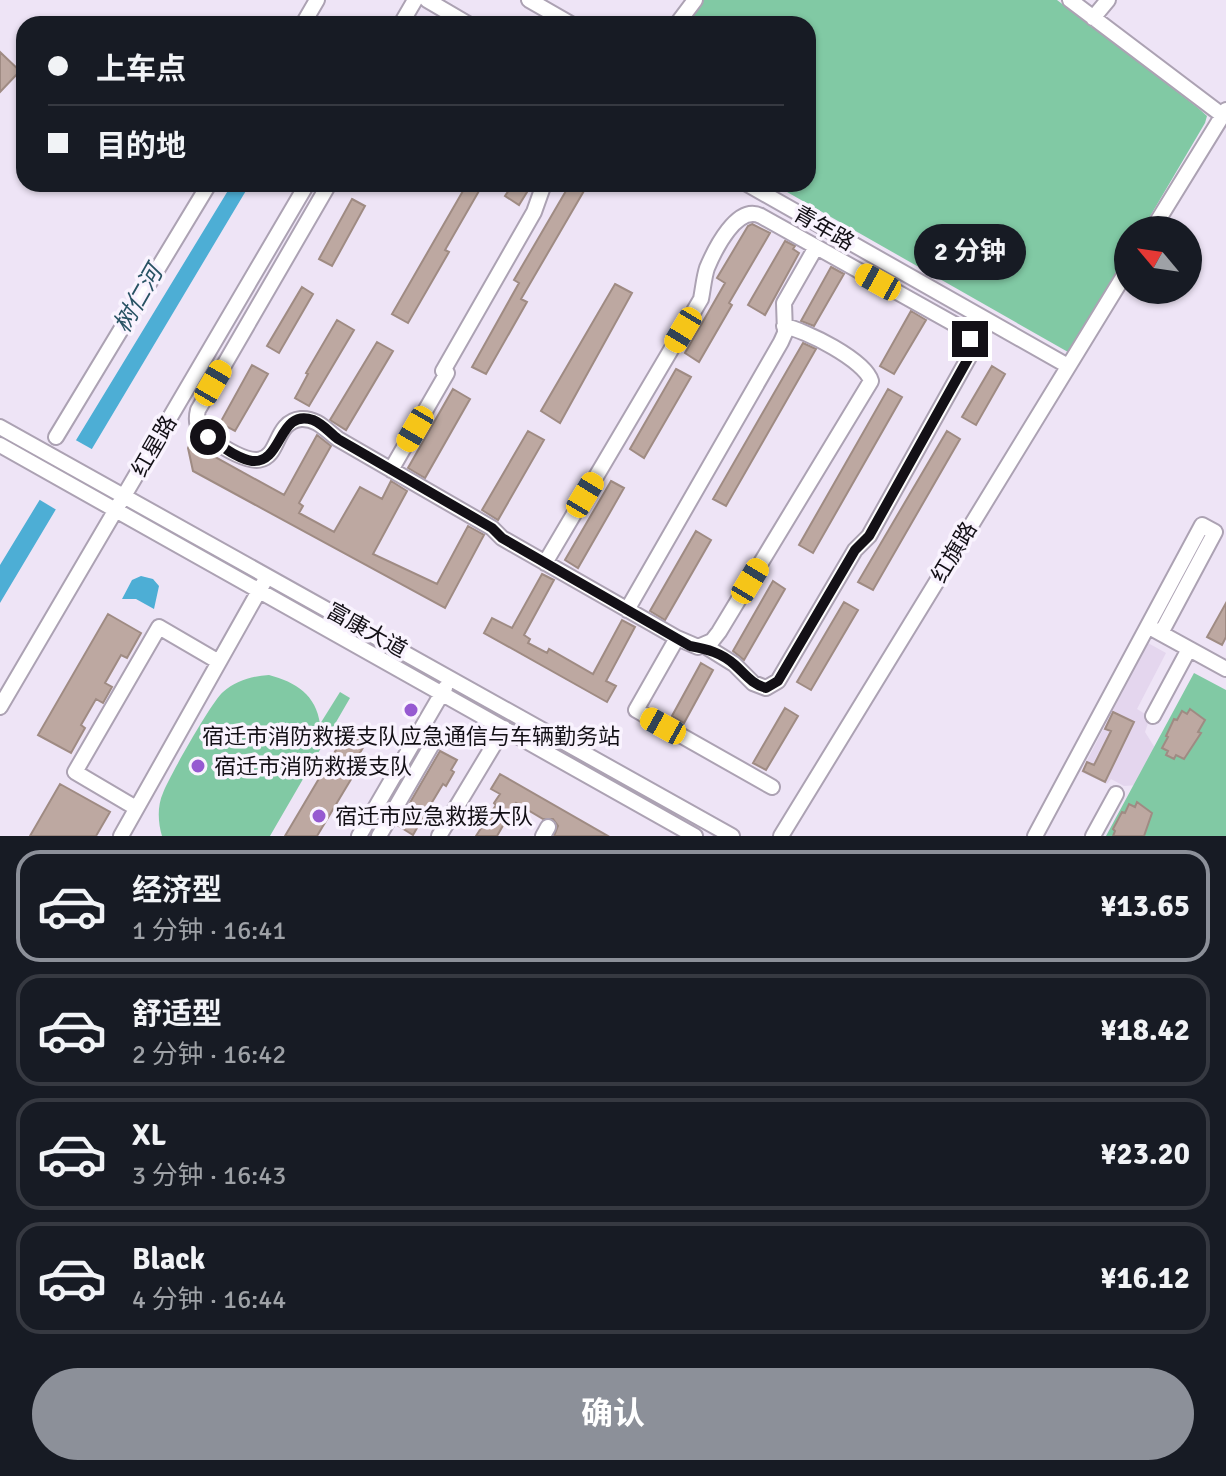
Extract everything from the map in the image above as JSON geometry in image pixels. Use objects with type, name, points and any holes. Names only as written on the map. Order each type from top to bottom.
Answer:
[{"type":"street","points":[[427,0],[454,16]]},
{"type":"street","points":[[529,0],[557,16]]},
{"type":"street","points":[[1070,0],[1224,112],[1161,216]]},
{"type":"street","points":[[1093,18],[1108,0]]},
{"type":"street","points":[[56,437],[204,192]]},
{"type":"street","name":"红星路","points":[[0,707],[302,192]]},
{"type":"street","points":[[324,192],[198,410],[197,425],[208,437],[243,458],[257,461],[271,453],[287,425],[294,420],[309,419],[545,563],[690,646],[705,646],[734,664],[753,683],[766,688],[778,681],[855,550],[869,536],[969,357],[970,339],[956,325],[755,213],[740,216],[709,264],[698,305],[545,563]]},
{"type":"street","points":[[391,470],[447,373],[443,371],[534,212],[541,192]]},
{"type":"street","name":"青年路","points":[[761,192],[1068,366]]},
{"type":"street","points":[[627,610],[781,342],[785,333],[784,303],[816,247]]},
{"type":"street","name":"红旗路","points":[[781,836],[1114,292]]},
{"type":"street","points":[[705,646],[719,632],[871,381],[862,366],[798,328],[784,326]]},
{"type":"street","name":"富康大道","points":[[0,427],[451,677],[552,725],[732,836]]},
{"type":"street","name":"富康大道","points":[[0,445],[695,836]]},
{"type":"street","points":[[1035,836],[1154,630],[1215,532],[1202,525],[1154,630]]},
{"type":"street","points":[[121,836],[268,575]]},
{"type":"street","points":[[136,808],[75,772],[159,627],[219,662]]},
{"type":"street","points":[[1154,630],[1226,669]]},
{"type":"street","points":[[677,638],[636,710],[772,787]]},
{"type":"street","points":[[1153,716],[1189,649]]},
{"type":"street","points":[[359,836],[451,677]]},
{"type":"street","points":[[538,748],[552,725]]},
{"type":"street","points":[[443,835],[504,728]]},
{"type":"street","points":[[387,834],[434,741]]},
{"type":"street","points":[[1093,836],[1116,794]]},
{"type":"shaded area","points":[[1148,643],[1166,653],[1137,709],[1150,717],[1145,732],[1165,764],[1139,785],[1124,786],[1111,779],[1107,784],[1081,772]]},
{"type":"green space","points":[[702,0],[1057,0],[1207,116],[1150,216],[1114,216],[1114,276],[1068,352],[787,192],[816,192],[816,16],[690,16]]},
{"type":"green space","points":[[1194,673],[1226,690],[1226,836],[1106,836]]},
{"type":"green space","points":[[269,675],[303,691],[314,705],[320,724],[340,692],[350,698],[270,836],[162,836],[159,814],[161,798],[210,709],[233,685]]},
{"type":"water","points":[[227,192],[245,192],[0,603],[0,565]]},
{"type":"water","points":[[141,576],[153,579],[159,586],[154,609],[136,599],[122,599],[132,580]]},
{"type":"pier","points":[[72,438],[97,452],[60,512],[35,497]]},
{"type":"building","points":[[0,52],[16,67],[16,75],[0,92]]},
{"type":"building","points":[[462,192],[478,192],[445,250],[449,252],[408,323],[392,314]]},
{"type":"building","points":[[508,192],[527,192],[519,205],[505,196]]},
{"type":"building","points":[[565,192],[583,192],[521,299],[527,302],[486,374],[472,367],[519,283],[514,280]]},
{"type":"building","points":[[352,199],[365,206],[332,266],[319,259]]},
{"type":"building","points":[[752,224],[770,233],[699,362],[685,353],[725,283],[717,278]]},
{"type":"building","points":[[785,241],[795,246],[793,249],[799,253],[765,315],[748,305]]},
{"type":"building","points":[[831,267],[844,274],[814,326],[801,321]]},
{"type":"building","points":[[615,284],[632,293],[560,423],[541,411]]},
{"type":"building","points":[[302,287],[313,294],[279,353],[267,346]]},
{"type":"building","points":[[911,311],[926,320],[894,374],[880,366]]},
{"type":"building","points":[[337,320],[354,330],[309,406],[295,398]]},
{"type":"building","points":[[377,342],[393,351],[346,430],[330,420]]},
{"type":"building","points":[[803,343],[816,349],[726,506],[713,499]]},
{"type":"building","points":[[252,365],[268,374],[235,431],[220,423]]},
{"type":"building","points":[[992,366],[1005,374],[976,425],[962,417]]},
{"type":"building","points":[[676,369],[691,377],[644,458],[630,449]]},
{"type":"building","points":[[453,389],[470,399],[425,478],[408,468]]},
{"type":"building","points":[[888,389],[902,397],[813,553],[799,545]]},
{"type":"building","points":[[528,431],[544,440],[498,520],[482,510]]},
{"type":"building","points":[[947,431],[960,439],[873,590],[858,582]]},
{"type":"building","points":[[317,435],[331,446],[299,503],[303,506],[299,513],[334,532],[360,487],[382,499],[391,481],[407,491],[373,554],[437,584],[468,526],[484,535],[445,608],[193,471],[188,448],[193,437],[217,454],[215,457],[284,495]]},
{"type":"building","points":[[611,481],[624,488],[578,568],[565,560]]},
{"type":"building","points":[[696,531],[711,540],[665,620],[650,611]]},
{"type":"building","points":[[542,574],[554,580],[524,635],[530,639],[528,643],[547,653],[549,649],[593,674],[622,620],[635,627],[606,681],[616,686],[607,702],[484,633],[492,618],[512,628]]},
{"type":"building","points":[[773,581],[785,589],[744,660],[733,651]]},
{"type":"building","points":[[844,602],[858,610],[811,690],[797,682]]},
{"type":"building","points":[[1226,603],[1226,637],[1222,645],[1207,637]]},
{"type":"building","points":[[108,614],[141,633],[127,658],[121,655],[105,683],[112,687],[103,703],[96,699],[81,725],[85,728],[71,753],[38,735]]},
{"type":"building","points":[[701,663],[713,670],[684,723],[672,716]]},
{"type":"building","points":[[785,708],[798,716],[766,770],[753,763]]},
{"type":"building","points":[[1190,709],[1205,720],[1198,732],[1201,733],[1184,759],[1176,755],[1174,759],[1166,755],[1168,751],[1162,748],[1174,719],[1177,720],[1182,711],[1187,714]]},
{"type":"building","points":[[1113,712],[1134,722],[1105,782],[1083,771],[1087,762],[1094,765],[1111,731],[1105,729]]},
{"type":"building","points":[[346,733],[365,744],[357,758],[362,761],[317,836],[285,836]]},
{"type":"building","points":[[440,751],[457,760],[451,770],[454,772],[428,809],[432,811],[425,823],[421,821],[413,835],[397,825]]},
{"type":"building","points":[[500,774],[608,836],[554,836],[558,826],[553,819],[543,819],[516,803],[497,836],[476,836],[496,805],[494,803],[500,794],[491,789]]},
{"type":"building","points":[[60,784],[110,812],[96,836],[30,836]]},
{"type":"building","points":[[1137,802],[1152,813],[1144,836],[1113,836],[1113,829],[1122,812],[1125,813],[1129,804],[1135,807]]},
{"type":"place","name":"宿迁市消防救援支队应急通信与车辆勤务站","points":[[411,710]]},
{"type":"place","name":"宿迁市消防救援支队","points":[[198,766]]},
{"type":"place","name":"宿迁市应急救援大队","points":[[319,816]]},
{"type":"route","points":[[208,437],[243,458],[257,461],[271,453],[287,425],[294,420],[315,421],[338,439],[492,528],[502,538],[690,646],[705,646],[734,664],[753,683],[766,688],[778,681],[855,550],[869,536],[969,357],[970,339]]},
{"type":"water label","name":"树仁河","points":[[138,299]]}]
